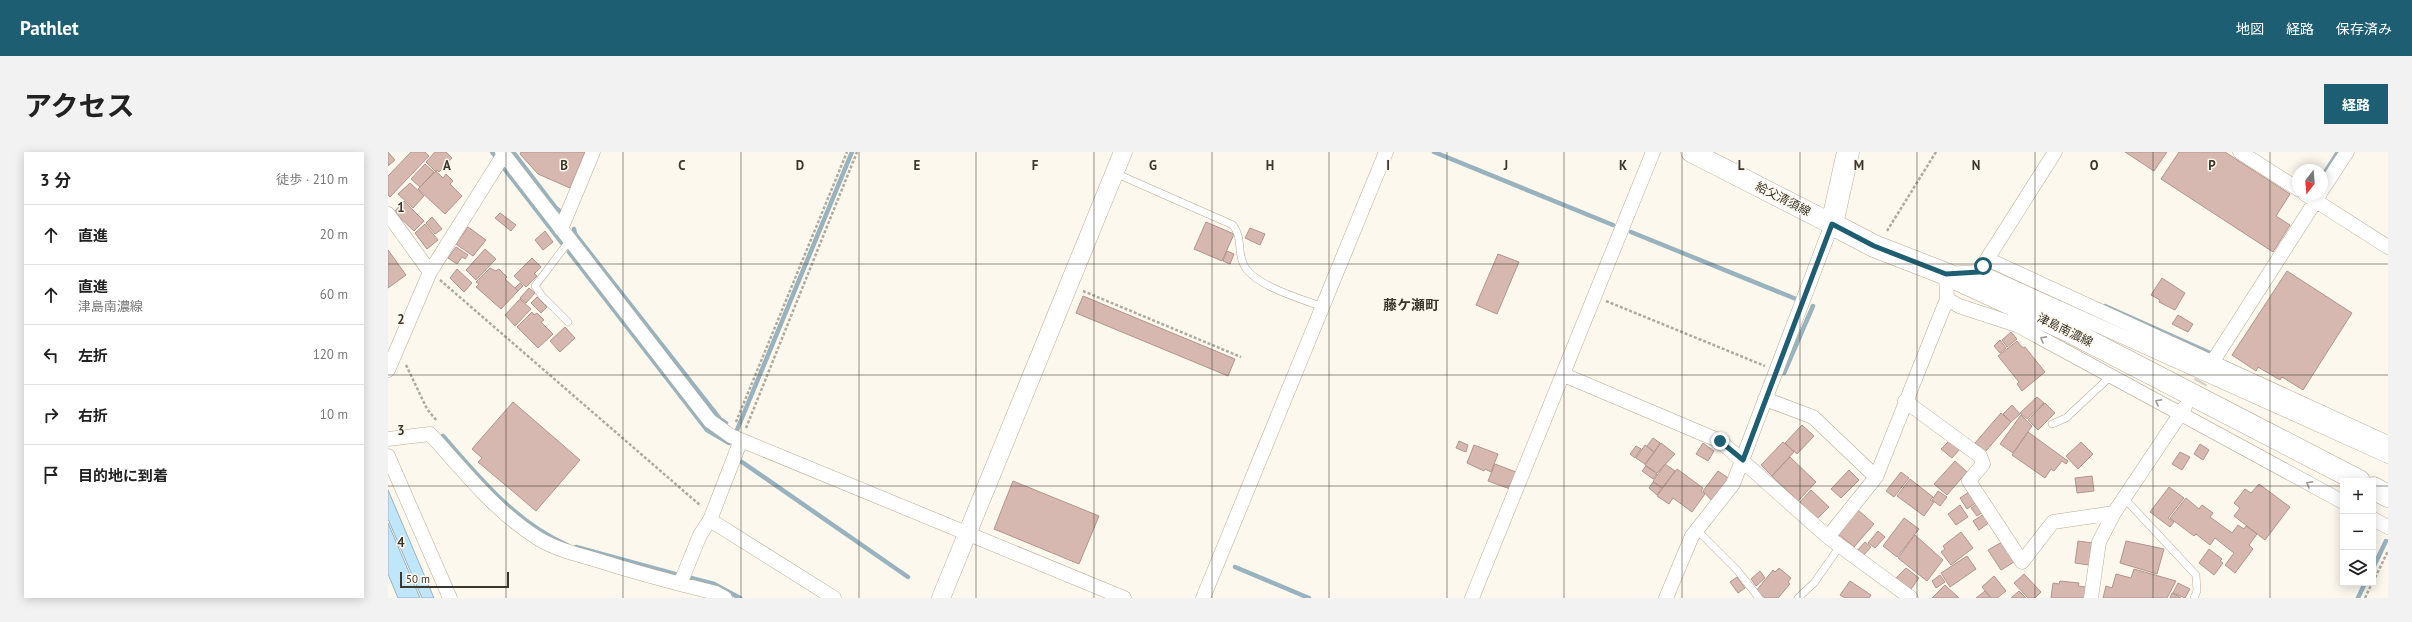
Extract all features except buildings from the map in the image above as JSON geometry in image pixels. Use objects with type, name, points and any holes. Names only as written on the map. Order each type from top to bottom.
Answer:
[{"type":"main road","points":[[1832,224],[1848,152]]},
{"type":"main road","name":"給父清須線","points":[[1699,154],[1832,224]]},
{"type":"main road","name":"津島南濃線","points":[[1832,224],[1874,246],[1946,274],[2067,330],[2177,385],[2353,478]]},
{"type":"main road","points":[[2376,490],[2388,496]]},
{"type":"street","points":[[565,234],[593,152]]},
{"type":"street","points":[[941,598],[1123,152]]},
{"type":"street","points":[[1203,598],[1386,152]]},
{"type":"street","points":[[1472,598],[1564,375],[1653,152]]},
{"type":"street","points":[[1979,272],[2055,152]]},
{"type":"street","points":[[2240,152],[2292,185]]},
{"type":"street","points":[[2328,178],[2347,152]]},
{"type":"street","points":[[388,370],[430,272],[503,153],[710,421],[736,438],[1124,598]]},
{"type":"street","points":[[2202,378],[2313,200]]},
{"type":"street","points":[[2323,200],[2388,247]]},
{"type":"street","points":[[388,214],[430,272]]},
{"type":"street","points":[[1666,598],[1692,536],[1734,484],[1832,224]]},
{"type":"street","points":[[1987,259],[2388,442]]},
{"type":"street","points":[[1828,537],[1876,477],[1905,401],[1947,299],[1946,274],[1979,272],[2202,378],[2388,456]]},
{"type":"street","points":[[1947,299],[1959,306],[2017,325],[2111,376],[2183,410],[2340,500]]},
{"type":"street","points":[[1564,375],[1720,441],[1828,537],[1911,598]]},
{"type":"street","points":[[1765,399],[1813,417],[1876,477]]},
{"type":"street","points":[[1905,401],[1980,456],[1983,464],[1969,481],[2022,562],[2053,522],[2114,513]]},
{"type":"street","points":[[2091,598],[2099,542],[2114,513],[2183,410]]},
{"type":"street","points":[[388,439],[430,434],[469,480],[514,521],[540,539],[567,551],[725,598]]},
{"type":"street","points":[[680,584],[700,535],[711,518],[736,438]]},
{"type":"street","points":[[388,456],[450,598]]},
{"type":"street","points":[[711,518],[834,598]]},
{"type":"street","points":[[2376,521],[2388,527]]},
{"type":"lane","points":[[1115,172],[1233,225],[1240,234],[1243,263],[1258,281],[1323,307]]},
{"type":"lane","points":[[565,234],[535,286],[542,296],[568,322]]},
{"type":"lane","points":[[2052,424],[2066,418],[2111,376]]},
{"type":"lane","points":[[2124,498],[2196,575],[2197,590],[2194,598]]},
{"type":"lane","points":[[1697,530],[1737,570],[1758,598]]},
{"type":"lane","points":[[1798,598],[1814,583],[1840,546]]},
{"type":"path","points":[[736,438],[847,152]]},
{"type":"path","points":[[736,438],[857,152]]},
{"type":"path","points":[[1887,231],[1936,152]]},
{"type":"path","points":[[430,272],[711,518]]},
{"type":"path","points":[[1069,285],[1241,357]]},
{"type":"path","points":[[1595,297],[1776,370]]},
{"type":"path","points":[[397,347],[427,409],[442,427]]},
{"type":"path","points":[[2376,576],[2388,551]]},
{"type":"path","points":[[2365,598],[2371,586]]},
{"type":"water","points":[[388,490],[434,598],[422,598],[388,519]]},
{"type":"water","points":[[388,523],[420,598],[398,598],[388,574]]},
{"type":"waterway","points":[[492,152],[495,156]]},
{"type":"waterway","points":[[513,152],[556,208],[560,211]]},
{"type":"waterway","points":[[737,430],[852,152]]},
{"type":"waterway","points":[[1434,152],[1613,225]]},
{"type":"waterway","points":[[2328,168],[2338,152]]},
{"type":"waterway","points":[[503,167],[562,243]]},
{"type":"waterway","points":[[574,229],[575,234],[720,419],[726,423]]},
{"type":"waterway","points":[[1631,232],[1796,299]]},
{"type":"waterway","points":[[569,252],[707,430],[729,443]]},
{"type":"waterway","points":[[1784,373],[1813,306]]},
{"type":"waterway","points":[[2105,306],[2210,353]]},
{"type":"waterway","points":[[443,436],[484,482],[514,511],[548,535],[567,545]]},
{"type":"waterway","points":[[742,462],[908,577]]},
{"type":"waterway","points":[[2376,562],[2386,541]]},
{"type":"waterway","points":[[576,547],[675,574]]},
{"type":"waterway","points":[[1235,567],[1309,598]]},
{"type":"waterway","points":[[691,578],[714,584],[740,598]]},
{"type":"waterway","points":[[2358,598],[2364,586]]},
{"type":"tunnel","points":[[2189,401],[2201,381]]},
{"type":"district","name":"藤ケ瀬町","points":[[1411,305]]},
{"type":"route","points":[[1720,441],[1743,460],[1832,224],[1874,246],[1946,274],[1979,272],[1983,266]]}]
